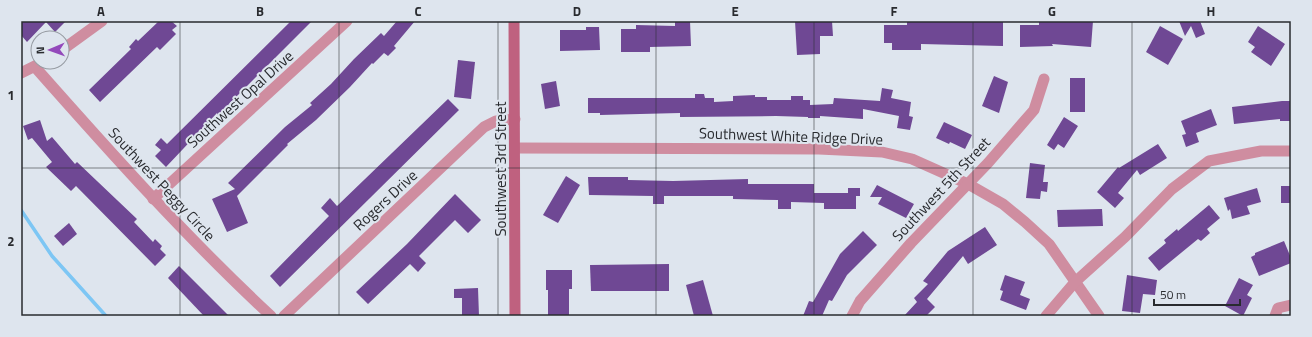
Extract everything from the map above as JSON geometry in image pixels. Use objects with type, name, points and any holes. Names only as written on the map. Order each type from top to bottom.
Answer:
[{"type":"main road","name":"Southwest 3rd Street","points":[[514,21],[515,316]]},
{"type":"street","points":[[70,44],[102,21]]},
{"type":"street","name":"Southwest Opal Drive","points":[[153,199],[347,21]]},
{"type":"street","points":[[21,73],[30,68]]},
{"type":"street","name":"Southwest Peggy Circle","points":[[44,70],[153,199],[271,316]]},
{"type":"street","name":"Southwest 5th Street","points":[[852,316],[860,301],[910,243],[988,163],[1034,110],[1044,79]]},
{"type":"street","name":"Rogers Drive","points":[[284,316],[484,127],[496,122],[515,119]]},
{"type":"street","name":"Southwest White Ridge Drive","points":[[515,148],[819,149],[882,152],[912,159],[968,184],[1003,204],[1049,244],[1099,316]]},
{"type":"street","points":[[1046,316],[1075,282],[1125,237],[1172,189],[1209,161],[1261,151],[1291,151]]},
{"type":"street","points":[[1275,316],[1278,308],[1291,305]]},
{"type":"building","points":[[21,21],[66,21],[57,30],[53,30],[46,22],[38,30],[30,30],[30,39],[27,42],[21,35]]},
{"type":"building","points":[[159,21],[171,21],[177,26],[172,30],[176,34],[160,50],[157,47],[100,102],[89,90],[131,49],[129,47],[136,39],[138,41]]},
{"type":"building","points":[[291,21],[312,21],[218,115],[217,113],[166,167],[155,156],[161,150],[155,145],[161,138],[167,144]]},
{"type":"building","points":[[397,21],[415,21],[394,46],[396,48],[388,56],[384,53],[373,64],[372,63],[316,120],[287,144],[288,145],[237,196],[248,223],[227,232],[212,199],[235,189],[228,183],[285,127],[312,105],[310,103],[331,84],[381,33],[384,36]]},
{"type":"building","points":[[675,21],[690,21],[691,46],[650,47],[650,52],[621,52],[621,29],[636,29],[636,25],[675,26]]},
{"type":"building","points":[[795,21],[832,21],[833,36],[820,36],[820,54],[797,55]]},
{"type":"building","points":[[907,21],[1003,21],[1003,46],[921,44],[921,50],[892,50],[892,43],[884,43],[884,25],[907,25]]},
{"type":"building","points":[[1039,21],[1093,21],[1091,47],[1052,44],[1053,46],[1020,47],[1020,25],[1039,25]]},
{"type":"building","points":[[1179,21],[1200,21],[1205,34],[1196,38],[1191,26],[1185,36]]},
{"type":"building","points":[[1160,26],[1183,39],[1168,65],[1146,52]]},
{"type":"building","points":[[1258,26],[1285,44],[1271,66],[1251,52],[1255,47],[1248,42]]},
{"type":"building","points":[[586,27],[599,27],[600,50],[560,51],[560,30],[586,30]]},
{"type":"building","points":[[458,60],[475,62],[471,99],[454,97]]},
{"type":"building","points":[[994,76],[1008,82],[999,113],[982,106]]},
{"type":"building","points":[[1070,78],[1085,78],[1085,112],[1070,112]]},
{"type":"building","points":[[556,81],[560,106],[545,109],[541,84]]},
{"type":"building","points":[[882,88],[893,90],[891,98],[911,102],[909,116],[913,117],[910,130],[897,128],[899,116],[863,109],[863,119],[820,116],[820,118],[776,116],[680,117],[680,113],[600,115],[600,113],[588,113],[588,98],[695,98],[695,94],[704,94],[705,98],[714,98],[714,102],[733,101],[733,96],[755,95],[755,97],[767,97],[767,100],[791,100],[791,96],[803,96],[803,100],[810,100],[810,105],[833,104],[834,98],[880,101]]},
{"type":"building","points":[[448,99],[459,110],[280,287],[270,276],[329,216],[321,208],[330,198],[337,206]]},
{"type":"building","points":[[1291,101],[1291,121],[1280,121],[1280,119],[1234,124],[1232,107]]},
{"type":"building","points":[[1211,109],[1217,125],[1196,133],[1199,142],[1186,147],[1182,135],[1186,134],[1181,121]]},
{"type":"building","points":[[1064,117],[1078,126],[1064,148],[1058,144],[1054,150],[1047,145]]},
{"type":"building","points":[[40,120],[47,141],[52,137],[75,164],[77,162],[137,219],[134,222],[153,242],[155,239],[162,246],[160,249],[166,255],[155,266],[76,186],[71,191],[46,167],[52,162],[32,138],[28,140],[23,126]]},
{"type":"building","points":[[944,122],[972,135],[965,149],[950,142],[949,144],[936,138]]},
{"type":"building","points":[[1158,144],[1167,158],[1140,175],[1137,170],[1118,193],[1124,198],[1115,208],[1097,192],[1118,167],[1119,168]]},
{"type":"building","points":[[1030,163],[1045,165],[1043,182],[1048,182],[1047,192],[1041,191],[1040,199],[1026,198]]},
{"type":"building","points":[[566,176],[580,185],[558,223],[543,215]]},
{"type":"building","points":[[588,177],[628,177],[628,180],[673,181],[748,179],[748,184],[814,184],[814,193],[848,193],[848,188],[860,188],[860,196],[856,196],[856,209],[824,209],[824,203],[791,202],[791,209],[778,209],[778,200],[733,199],[733,196],[664,196],[664,204],[653,204],[653,196],[589,195]]},
{"type":"building","points":[[877,185],[914,204],[906,218],[878,204],[882,197],[870,197]]},
{"type":"building","points":[[1281,186],[1291,186],[1291,203],[1281,203]]},
{"type":"building","points":[[1257,188],[1261,202],[1247,206],[1250,214],[1232,219],[1230,209],[1228,211],[1224,198]]},
{"type":"building","points":[[455,194],[481,220],[468,233],[455,220],[419,256],[426,263],[418,272],[410,264],[368,304],[356,292],[407,244]]},
{"type":"building","points":[[1209,205],[1220,218],[1207,229],[1210,233],[1201,241],[1198,239],[1159,271],[1148,258],[1166,243],[1164,240],[1177,229],[1178,231]]},
{"type":"building","points":[[1102,209],[1103,226],[1058,227],[1057,210]]},
{"type":"building","points":[[69,223],[77,234],[63,246],[54,236]]},
{"type":"building","points":[[985,227],[997,245],[968,264],[963,256],[927,299],[935,307],[926,316],[904,316],[917,302],[914,298],[928,284],[923,281],[948,251]]},
{"type":"building","points":[[863,231],[877,245],[847,275],[832,301],[829,300],[822,316],[803,316],[809,301],[813,302],[840,254]]},
{"type":"building","points":[[1284,241],[1291,258],[1291,263],[1259,276],[1251,257],[1255,255],[1255,253]]},
{"type":"building","points":[[669,264],[669,291],[591,291],[590,265]]},
{"type":"building","points":[[179,266],[229,316],[204,316],[168,278]]},
{"type":"building","points":[[546,270],[572,270],[572,289],[569,289],[569,316],[548,316]]},
{"type":"building","points":[[1005,275],[1025,282],[1020,295],[1030,299],[1026,310],[1000,300],[1003,291],[1000,290]]},
{"type":"building","points":[[1127,275],[1157,280],[1155,295],[1143,294],[1140,313],[1122,311]]},
{"type":"building","points":[[1239,278],[1253,285],[1247,295],[1252,298],[1243,316],[1225,306]]},
{"type":"building","points":[[703,280],[713,316],[694,316],[686,285]]},
{"type":"building","points":[[478,288],[479,316],[462,316],[462,298],[454,298],[454,289]]},
{"type":"waterway","points":[[21,210],[52,256],[106,316]]}]
